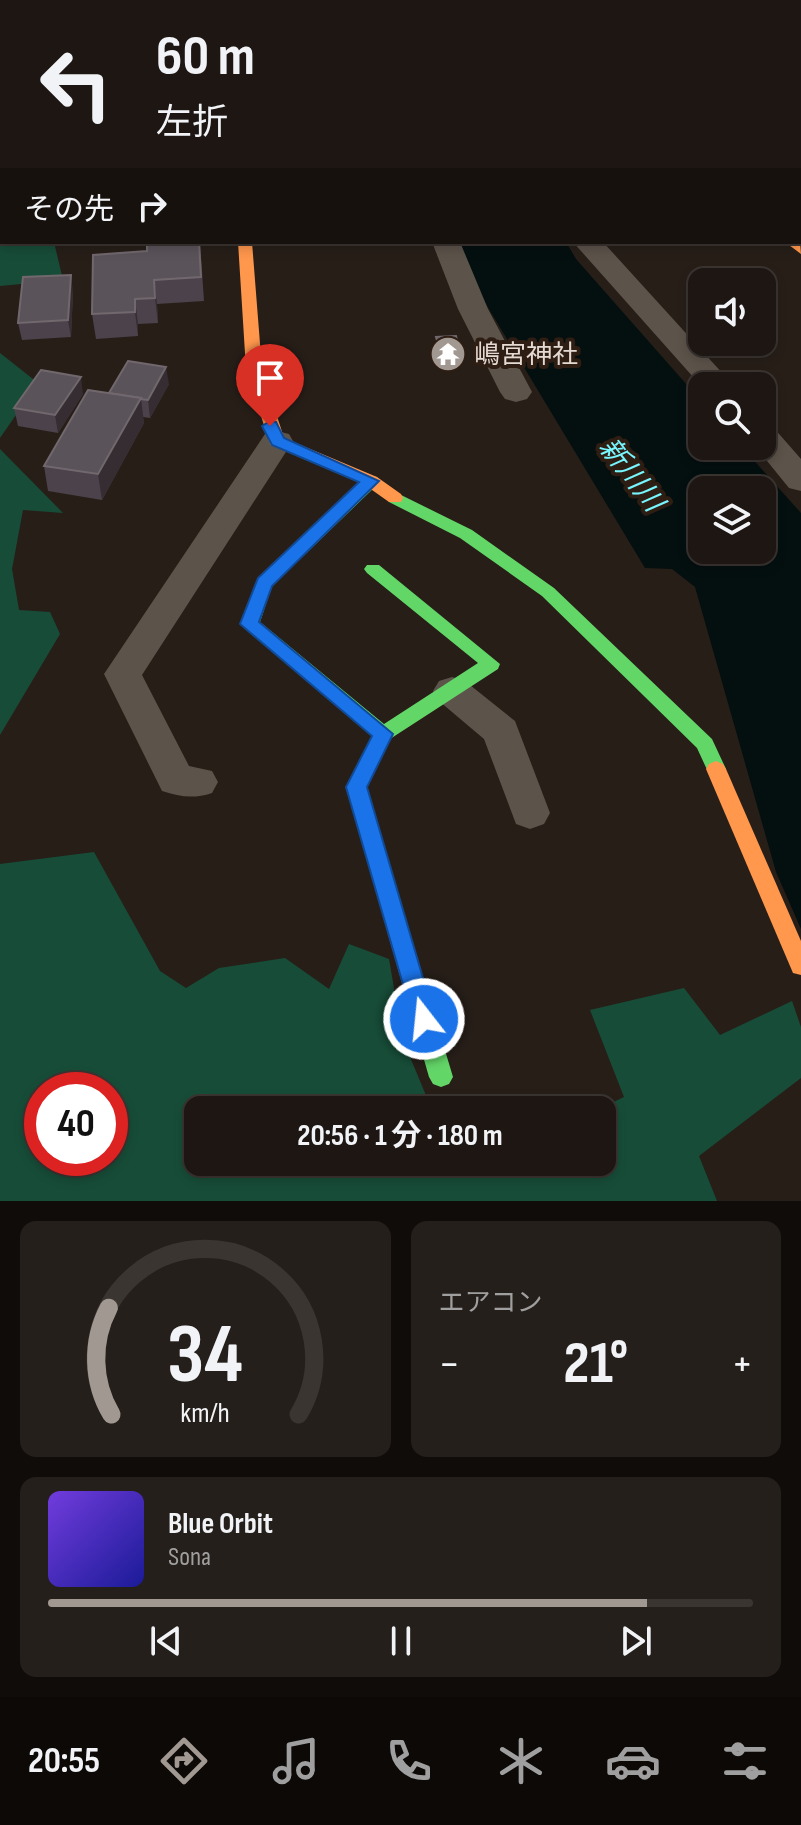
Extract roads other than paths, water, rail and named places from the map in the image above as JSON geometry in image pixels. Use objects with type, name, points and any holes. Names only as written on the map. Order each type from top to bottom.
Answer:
[{"type":"street","points":[[245,244],[250,347],[257,385],[277,441],[371,481],[401,503],[466,534],[548,592],[705,744],[801,966]]},
{"type":"street","points":[[447,244],[473,309],[516,392]]},
{"type":"street","points":[[589,244],[705,372]]},
{"type":"street","points":[[198,782],[176,780],[123,674],[277,441]]},
{"type":"street","points":[[776,451],[801,480]]},
{"type":"street","points":[[371,481],[264,583],[250,624],[383,734]]},
{"type":"street","points":[[373,569],[491,664],[383,734],[356,787],[441,1077]]},
{"type":"street","points":[[452,691],[501,731],[530,813]]},
{"type":"water","name":"新川川","points":[[458,244],[567,244],[576,259],[688,386],[688,460],[754,460],[768,476],[688,476],[688,564],[776,564],[776,485],[801,513],[801,929],[776,872],[695,587],[672,569],[645,568],[472,281]]},
{"type":"place","name":"嶋宮神社","points":[[448,354]]}]
